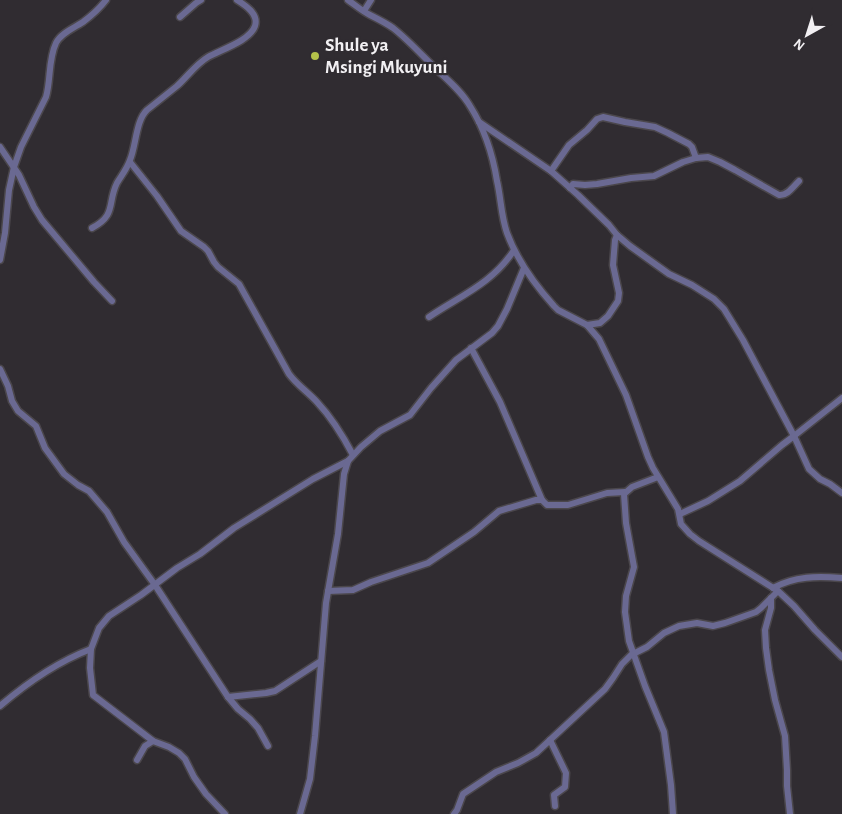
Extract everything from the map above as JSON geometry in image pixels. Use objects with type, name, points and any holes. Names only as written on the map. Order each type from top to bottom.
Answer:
[{"type":"street","points":[[180,17],[201,0]]},
{"type":"street","points":[[92,228],[102,222],[110,209],[116,185],[130,162],[140,121],[145,112],[177,86],[202,60],[230,46],[252,31],[256,24],[254,14],[236,0]]},
{"type":"street","points":[[348,0],[403,36],[471,107],[490,149],[498,182],[500,204],[506,232],[514,250],[524,268],[558,310],[587,324],[599,339],[626,395],[648,457],[678,509],[681,524],[690,534],[775,590],[794,606],[842,657]]},
{"type":"street","points":[[364,11],[371,0]]},
{"type":"street","points":[[0,260],[5,233],[9,190],[14,167],[46,97],[56,43],[63,35],[83,22],[103,1]]},
{"type":"street","points":[[551,171],[569,145],[597,119],[603,116],[650,126],[668,133],[689,144],[696,158]]},
{"type":"street","points":[[478,121],[551,171],[609,225],[617,235],[656,265],[714,299],[724,309],[743,340],[794,436],[809,469],[820,479],[842,493]]},
{"type":"street","points":[[0,147],[14,167],[42,220],[112,301]]},
{"type":"street","points":[[570,188],[573,184],[597,184],[654,176],[675,165],[696,158],[708,157],[779,195],[786,194],[799,181]]},
{"type":"street","points":[[130,162],[157,196],[180,231],[204,247],[218,267],[238,284],[289,374],[309,394],[340,431],[350,458],[344,474],[338,534],[328,591],[310,779],[300,814]]},
{"type":"street","points":[[587,324],[600,323],[612,312],[618,301],[619,293],[613,265],[617,235]]},
{"type":"street","points":[[429,317],[489,278],[502,266],[514,250]]},
{"type":"street","points":[[225,814],[206,794],[185,759],[179,753],[153,741],[93,695],[90,668],[91,649],[99,628],[112,613],[134,600],[234,528],[350,458],[380,431],[410,415],[456,360],[487,337],[498,326],[524,268]]},
{"type":"street","points":[[471,348],[502,408],[542,500],[547,505],[568,504],[607,493],[626,492]]},
{"type":"street","points":[[0,369],[16,408],[20,414],[36,426],[45,448],[56,465],[69,478],[89,491],[104,508],[124,542],[155,585],[228,697],[258,728],[268,746]]},
{"type":"street","points":[[680,514],[708,501],[740,481],[842,398]]},
{"type":"street","points":[[658,477],[632,487],[623,497],[634,567],[626,591],[625,612],[629,640],[664,732],[671,785],[672,814]]},
{"type":"street","points":[[328,591],[353,590],[428,563],[480,528],[499,511],[542,500]]},
{"type":"street","points":[[454,814],[463,794],[496,772],[536,753],[605,689],[622,664],[664,633],[678,626],[692,624],[713,626],[756,612],[783,583],[795,579],[820,576],[842,578]]},
{"type":"street","points":[[771,598],[771,608],[765,630],[766,648],[775,700],[785,736],[790,814]]},
{"type":"street","points":[[0,706],[42,674],[66,660],[91,649]]},
{"type":"street","points":[[228,697],[275,691],[321,661]]},
{"type":"street","points":[[550,740],[566,773],[565,787],[554,795],[556,806]]},
{"type":"street","points":[[137,760],[144,746],[153,741]]},
{"type":"place","name":"Shule ya Msingi Mkuyuni","points":[[315,56]]}]
